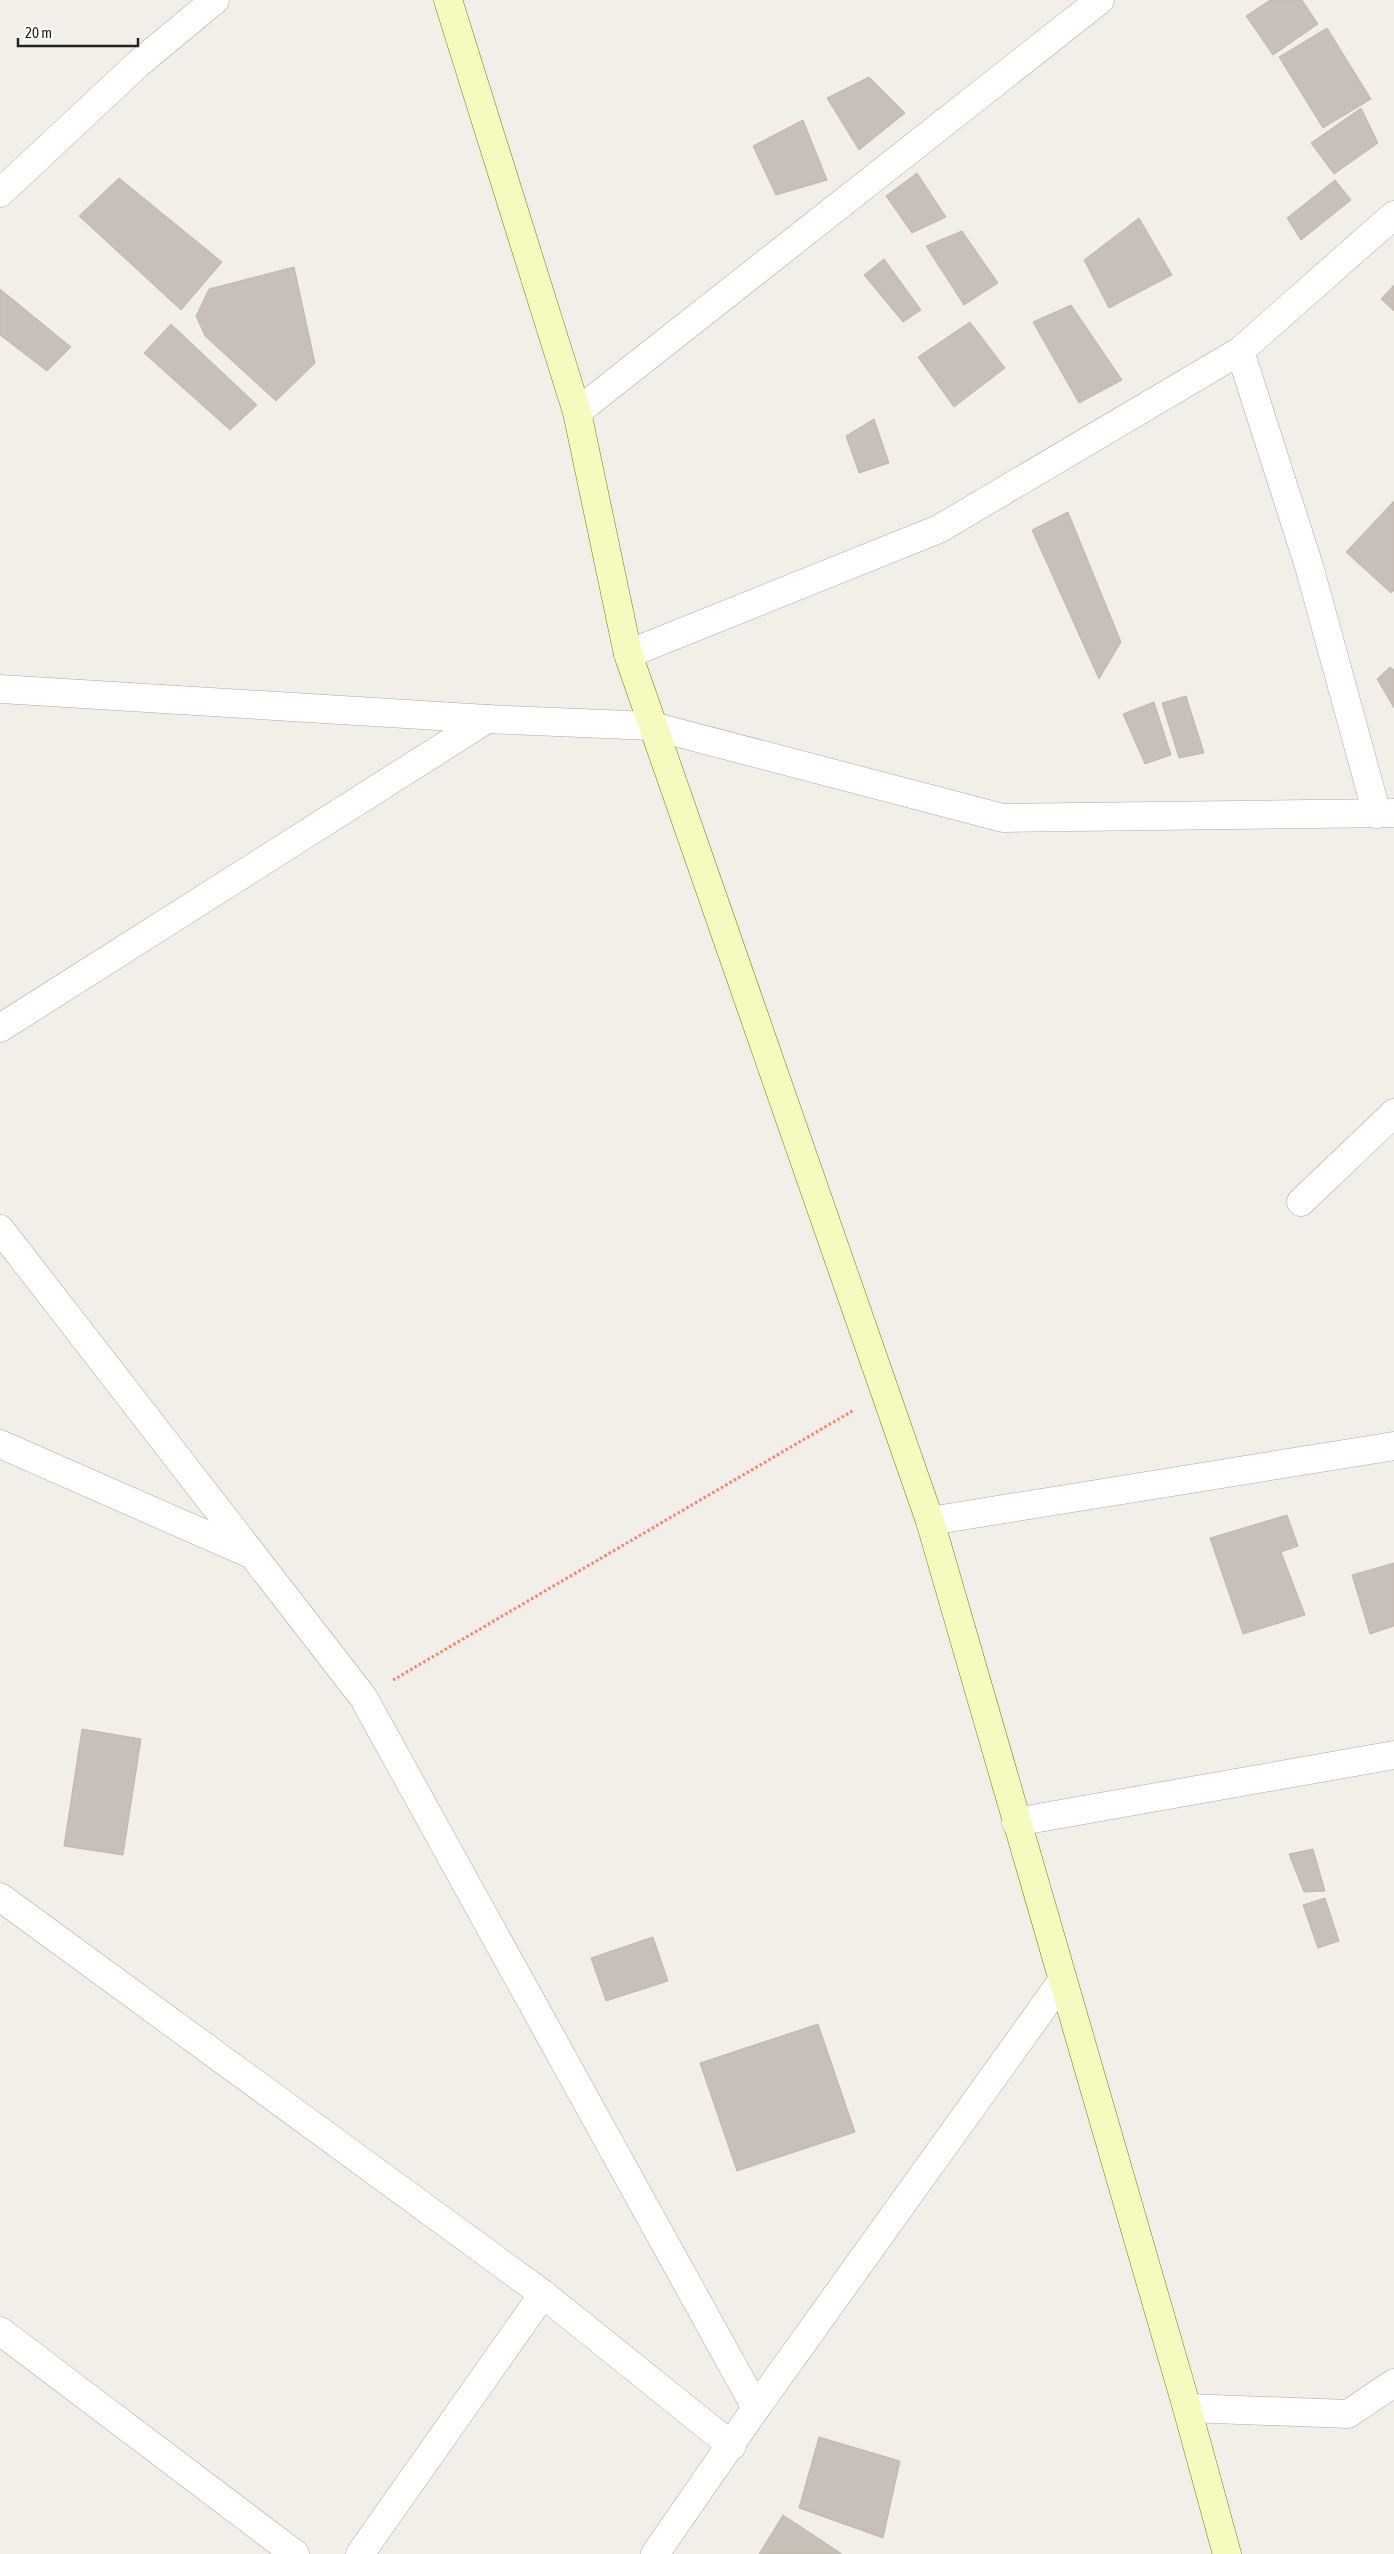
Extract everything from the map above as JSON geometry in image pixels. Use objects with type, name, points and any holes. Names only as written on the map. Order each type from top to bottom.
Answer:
[{"type":"street","points":[[0,193],[139,63],[215,0]]},
{"type":"street","points":[[448,0],[577,412],[628,654],[930,1521],[1187,2408],[1227,2554]]},
{"type":"street","points":[[577,412],[1100,0]]},
{"type":"street","points":[[628,654],[939,529],[1240,351],[1394,215]]},
{"type":"street","points":[[0,689],[487,719],[652,726],[1003,818],[1385,813],[1240,351]]},
{"type":"street","points":[[0,1028],[487,719]]},
{"type":"street","points":[[1301,1202],[1394,1113]]},
{"type":"street","points":[[0,1228],[250,1554],[363,1697],[756,2408]]},
{"type":"street","points":[[0,1444],[250,1554]]},
{"type":"street","points":[[930,1521],[1394,1446]]},
{"type":"street","points":[[1016,1822],[1394,1755]]},
{"type":"street","points":[[5,1909],[543,2294],[732,2446]]},
{"type":"street","points":[[655,2554],[732,2446],[756,2408],[1062,1981]]},
{"type":"street","points":[[360,2554],[543,2294]]},
{"type":"street","points":[[0,2331],[295,2554]]},
{"type":"street","points":[[1187,2408],[1348,2414],[1394,2383]]},
{"type":"path","points":[[363,1697],[885,1392]]},
{"type":"building","points":[[1270,0],[1302,0],[1318,24],[1273,55],[1246,16]]},
{"type":"building","points":[[1327,28],[1371,99],[1323,128],[1279,57]]},
{"type":"building","points":[[869,77],[905,113],[859,150],[827,98]]},
{"type":"building","points":[[1361,108],[1378,143],[1334,174],[1311,143]]},
{"type":"building","points":[[803,120],[827,180],[776,195],[753,146]]},
{"type":"building","points":[[917,173],[946,217],[912,233],[886,196]]},
{"type":"building","points":[[119,178],[222,262],[181,310],[79,216]]},
{"type":"building","points":[[1335,180],[1351,200],[1301,240],[1287,218]]},
{"type":"building","points":[[1139,218],[1172,275],[1109,308],[1084,260]]},
{"type":"building","points":[[962,231],[998,283],[964,305],[926,246]]},
{"type":"building","points":[[884,259],[921,310],[903,322],[864,275]]},
{"type":"building","points":[[294,267],[315,363],[276,401],[205,336],[196,316],[209,289]]},
{"type":"building","points":[[1394,285],[1394,311],[1381,299]]},
{"type":"building","points":[[0,289],[71,347],[47,371],[0,335]]},
{"type":"building","points":[[1071,305],[1122,380],[1079,403],[1033,322]]},
{"type":"building","points":[[970,322],[1005,368],[954,407],[918,357]]},
{"type":"building","points":[[171,324],[257,405],[230,430],[144,353]]},
{"type":"building","points":[[874,419],[889,463],[859,473],[846,436]]},
{"type":"building","points":[[1394,501],[1394,590],[1391,593],[1346,552]]},
{"type":"building","points":[[1068,512],[1121,642],[1099,679],[1032,530]]},
{"type":"building","points":[[1390,667],[1394,670],[1394,708],[1377,679]]},
{"type":"building","points":[[1186,696],[1204,753],[1179,758],[1162,703]]},
{"type":"building","points":[[1154,702],[1171,755],[1145,764],[1123,714]]},
{"type":"building","points":[[1287,1515],[1298,1546],[1281,1552],[1305,1615],[1243,1634],[1210,1538]]},
{"type":"building","points":[[1394,1563],[1394,1626],[1370,1634],[1352,1575]]},
{"type":"building","points":[[82,1729],[141,1739],[123,1855],[64,1846]]},
{"type":"building","points":[[1313,1849],[1325,1891],[1304,1892],[1289,1854]]},
{"type":"building","points":[[1325,1898],[1339,1941],[1318,1948],[1303,1905]]},
{"type":"building","points":[[653,1937],[668,1981],[606,2001],[591,1958]]},
{"type":"building","points":[[818,2024],[855,2132],[737,2171],[700,2063]]},
{"type":"building","points":[[819,2437],[900,2461],[883,2538],[799,2508]]},
{"type":"building","points":[[783,2515],[842,2554],[759,2554]]}]
